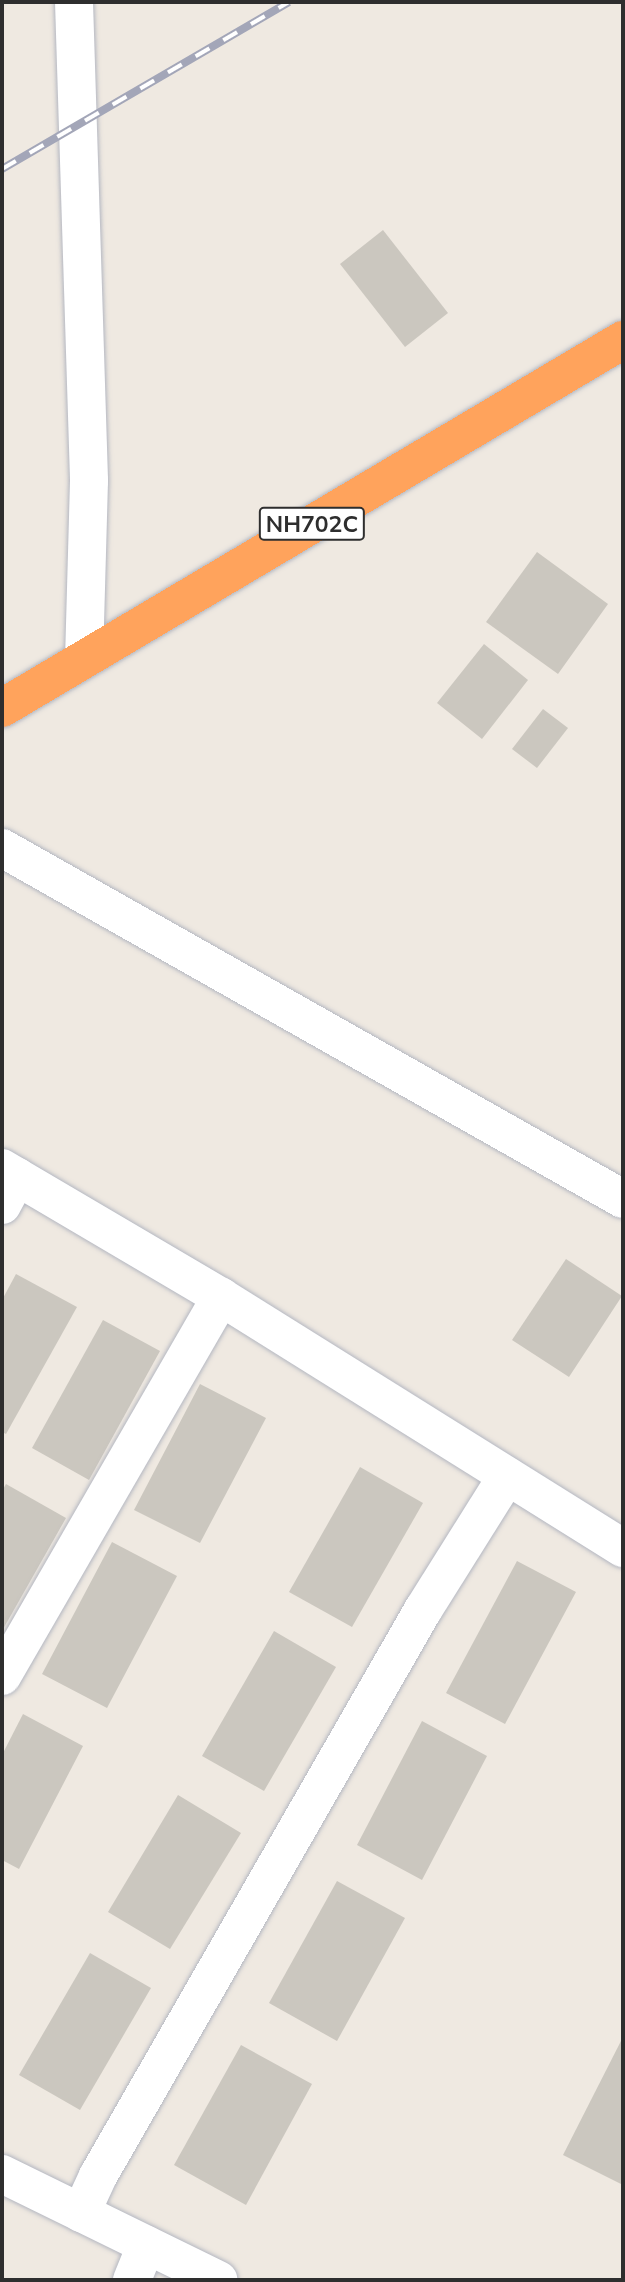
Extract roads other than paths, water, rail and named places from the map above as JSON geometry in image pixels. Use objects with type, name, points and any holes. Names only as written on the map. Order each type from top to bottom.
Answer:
[{"type":"highway","name":"NH702C","points":[[2,708],[623,340]]},
{"type":"street","points":[[74,2],[89,481],[84,659]]},
{"type":"street","points":[[2,848],[623,1199]]},
{"type":"street","points":[[7,1183],[221,1297],[623,1548]]},
{"type":"street","points":[[2,1675],[221,1297]]},
{"type":"street","points":[[81,2213],[105,2164],[423,1610],[507,1476]]},
{"type":"street","points":[[2,2174],[218,2280]]},
{"type":"street","points":[[132,2280],[146,2245]]},
{"type":"railway","points":[[2,169],[289,2]]}]
